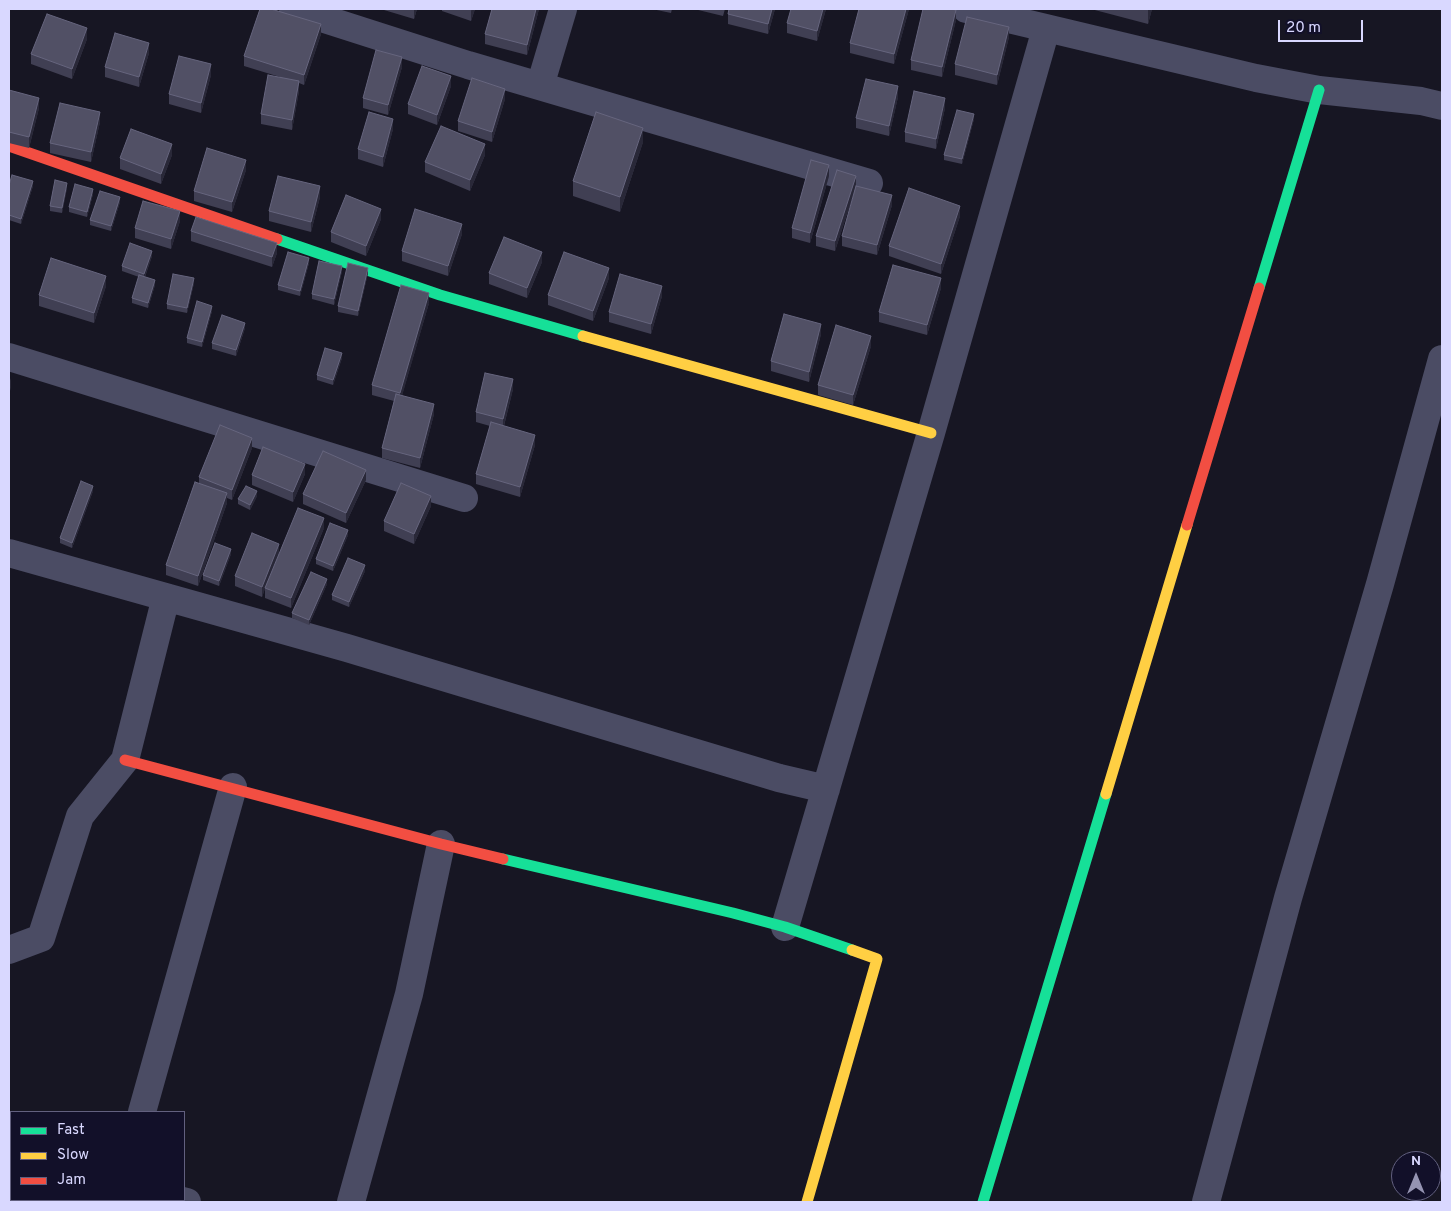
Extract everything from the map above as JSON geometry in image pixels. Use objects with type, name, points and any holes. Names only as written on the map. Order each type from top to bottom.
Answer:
[{"type":"street","points":[[293,9],[468,65],[869,182]]},
{"type":"street","points":[[540,86],[563,9]]},
{"type":"street","points":[[966,9],[1256,78],[1319,90],[1421,101],[1442,106]]},
{"type":"street","points":[[785,927],[931,433],[1046,29]]},
{"type":"street","points":[[983,1202],[1319,90]]},
{"type":"street","points":[[9,146],[440,295],[931,433]]},
{"type":"street","points":[[9,357],[464,498]]},
{"type":"street","points":[[1206,1202],[1288,898],[1380,584],[1442,358]]},
{"type":"street","points":[[9,553],[347,648],[779,778],[826,789]]},
{"type":"street","points":[[9,950],[41,938],[80,816],[125,760],[166,597]]},
{"type":"street","points":[[125,760],[441,844],[733,913],[785,927],[877,959],[807,1202]]},
{"type":"street","points":[[142,1111],[233,788]]},
{"type":"street","points":[[351,1202],[409,994],[441,844]]},
{"type":"building","points":[[260,9],[271,9],[321,24],[304,75],[244,56]]},
{"type":"building","points":[[492,9],[536,9],[527,45],[485,34]]},
{"type":"building","points":[[729,9],[772,9],[768,24],[728,14]]},
{"type":"building","points":[[791,9],[823,9],[817,31],[787,23]]},
{"type":"building","points":[[859,9],[906,9],[894,54],[850,43]]},
{"type":"building","points":[[923,9],[956,10],[942,67],[911,60]]},
{"type":"building","points":[[47,14],[87,28],[72,69],[31,54]]},
{"type":"building","points":[[967,17],[1009,27],[997,75],[955,64]]},
{"type":"building","points":[[115,33],[149,43],[139,77],[105,67]]},
{"type":"building","points":[[376,50],[402,57],[388,105],[363,98]]},
{"type":"building","points":[[179,56],[211,64],[201,103],[169,94]]},
{"type":"building","points":[[422,66],[451,76],[437,115],[408,104]]},
{"type":"building","points":[[268,75],[299,81],[292,120],[261,114]]},
{"type":"building","points":[[472,78],[505,89],[492,132],[458,121]]},
{"type":"building","points":[[866,79],[898,86],[889,126],[856,118]]},
{"type":"building","points":[[9,90],[39,98],[29,137],[9,132]]},
{"type":"building","points":[[914,91],[945,98],[936,139],[905,132]]},
{"type":"building","points":[[60,103],[100,112],[91,152],[50,143]]},
{"type":"building","points":[[957,110],[974,114],[962,159],[944,155]]},
{"type":"building","points":[[369,112],[393,119],[383,157],[358,149]]},
{"type":"building","points":[[596,112],[643,128],[620,197],[573,181]]},
{"type":"building","points":[[441,126],[485,144],[470,180],[425,162]]},
{"type":"building","points":[[131,129],[172,144],[161,174],[120,158]]},
{"type":"building","points":[[207,148],[246,160],[232,202],[194,191]]},
{"type":"building","points":[[811,160],[829,165],[810,233],[792,228]]},
{"type":"building","points":[[837,170],[856,176],[835,241],[816,236]]},
{"type":"building","points":[[12,175],[33,181],[21,219],[9,215],[9,185]]},
{"type":"building","points":[[278,176],[320,186],[311,222],[269,211]]},
{"type":"building","points":[[55,180],[67,183],[62,208],[50,206]]},
{"type":"building","points":[[75,184],[93,189],[87,212],[69,207]]},
{"type":"building","points":[[856,186],[892,195],[877,245],[842,236]]},
{"type":"building","points":[[909,188],[960,206],[941,264],[889,246]]},
{"type":"building","points":[[100,191],[120,197],[111,226],[90,220]]},
{"type":"building","points":[[346,195],[381,209],[366,246],[331,232]]},
{"type":"building","points":[[143,201],[180,211],[171,239],[135,228]]},
{"type":"building","points":[[415,209],[462,224],[448,266],[402,251]]},
{"type":"building","points":[[196,217],[277,243],[272,257],[191,231]]},
{"type":"building","points":[[504,237],[542,252],[527,288],[489,273]]},
{"type":"building","points":[[130,243],[152,251],[144,274],[122,266]]},
{"type":"building","points":[[288,252],[309,258],[300,291],[278,285]]},
{"type":"building","points":[[564,252],[609,268],[593,311],[548,295]]},
{"type":"building","points":[[51,258],[106,276],[94,313],[39,295]]},
{"type":"building","points":[[319,261],[342,266],[334,299],[312,294]]},
{"type":"building","points":[[348,263],[368,268],[358,311],[338,306]]},
{"type":"building","points":[[893,265],[941,278],[927,325],[879,312]]},
{"type":"building","points":[[173,274],[194,278],[187,308],[167,304]]},
{"type":"building","points":[[620,274],[662,286],[651,324],[609,312]]},
{"type":"building","points":[[139,275],[155,280],[148,303],[132,298]]},
{"type":"building","points":[[401,285],[429,293],[400,393],[372,385]]},
{"type":"building","points":[[197,301],[212,306],[202,342],[187,338]]},
{"type":"building","points":[[784,314],[821,324],[809,372],[771,361]]},
{"type":"building","points":[[222,315],[245,323],[236,350],[212,343]]},
{"type":"building","points":[[836,325],[871,336],[853,395],[818,385]]},
{"type":"building","points":[[325,348],[342,353],[333,380],[317,375]]},
{"type":"building","points":[[485,373],[513,379],[503,419],[476,412]]},
{"type":"building","points":[[396,394],[434,404],[420,458],[382,448]]},
{"type":"building","points":[[491,422],[535,435],[520,487],[476,474]]},
{"type":"building","points":[[220,425],[252,438],[232,490],[199,477]]},
{"type":"building","points":[[263,447],[305,464],[293,492],[252,475]]},
{"type":"building","points":[[323,451],[366,470],[346,513],[303,494]]},
{"type":"building","points":[[81,481],[93,486],[72,543],[60,538]]},
{"type":"building","points":[[195,482],[227,493],[198,576],[166,565]]},
{"type":"building","points":[[401,483],[431,496],[414,534],[384,521]]},
{"type":"building","points":[[246,486],[257,491],[250,505],[238,499]]},
{"type":"building","points":[[298,508],[324,518],[291,598],[265,588]]},
{"type":"building","points":[[330,523],[348,530],[333,566],[316,559]]},
{"type":"building","points":[[252,533],[279,544],[262,587],[235,576]]},
{"type":"building","points":[[215,543],[231,549],[219,581],[203,575]]},
{"type":"building","points":[[348,558],[365,565],[349,602],[332,595]]},
{"type":"building","points":[[311,572],[327,579],[309,620],[292,613]]},
{"type":"traffic: fast","points":[[1259,288],[1319,90]]},
{"type":"traffic: fast","points":[[277,239],[440,295],[583,336]]},
{"type":"traffic: fast","points":[[983,1202],[1106,794]]},
{"type":"traffic: fast","points":[[503,859],[733,913],[785,927],[852,950]]},
{"type":"traffic: slow","points":[[583,336],[931,433]]},
{"type":"traffic: slow","points":[[1106,794],[1187,525]]},
{"type":"traffic: slow","points":[[807,1202],[877,959],[852,950]]},
{"type":"traffic: jam","points":[[9,146],[277,239]]},
{"type":"traffic: jam","points":[[1187,525],[1259,288]]},
{"type":"traffic: jam","points":[[125,760],[503,859]]}]
